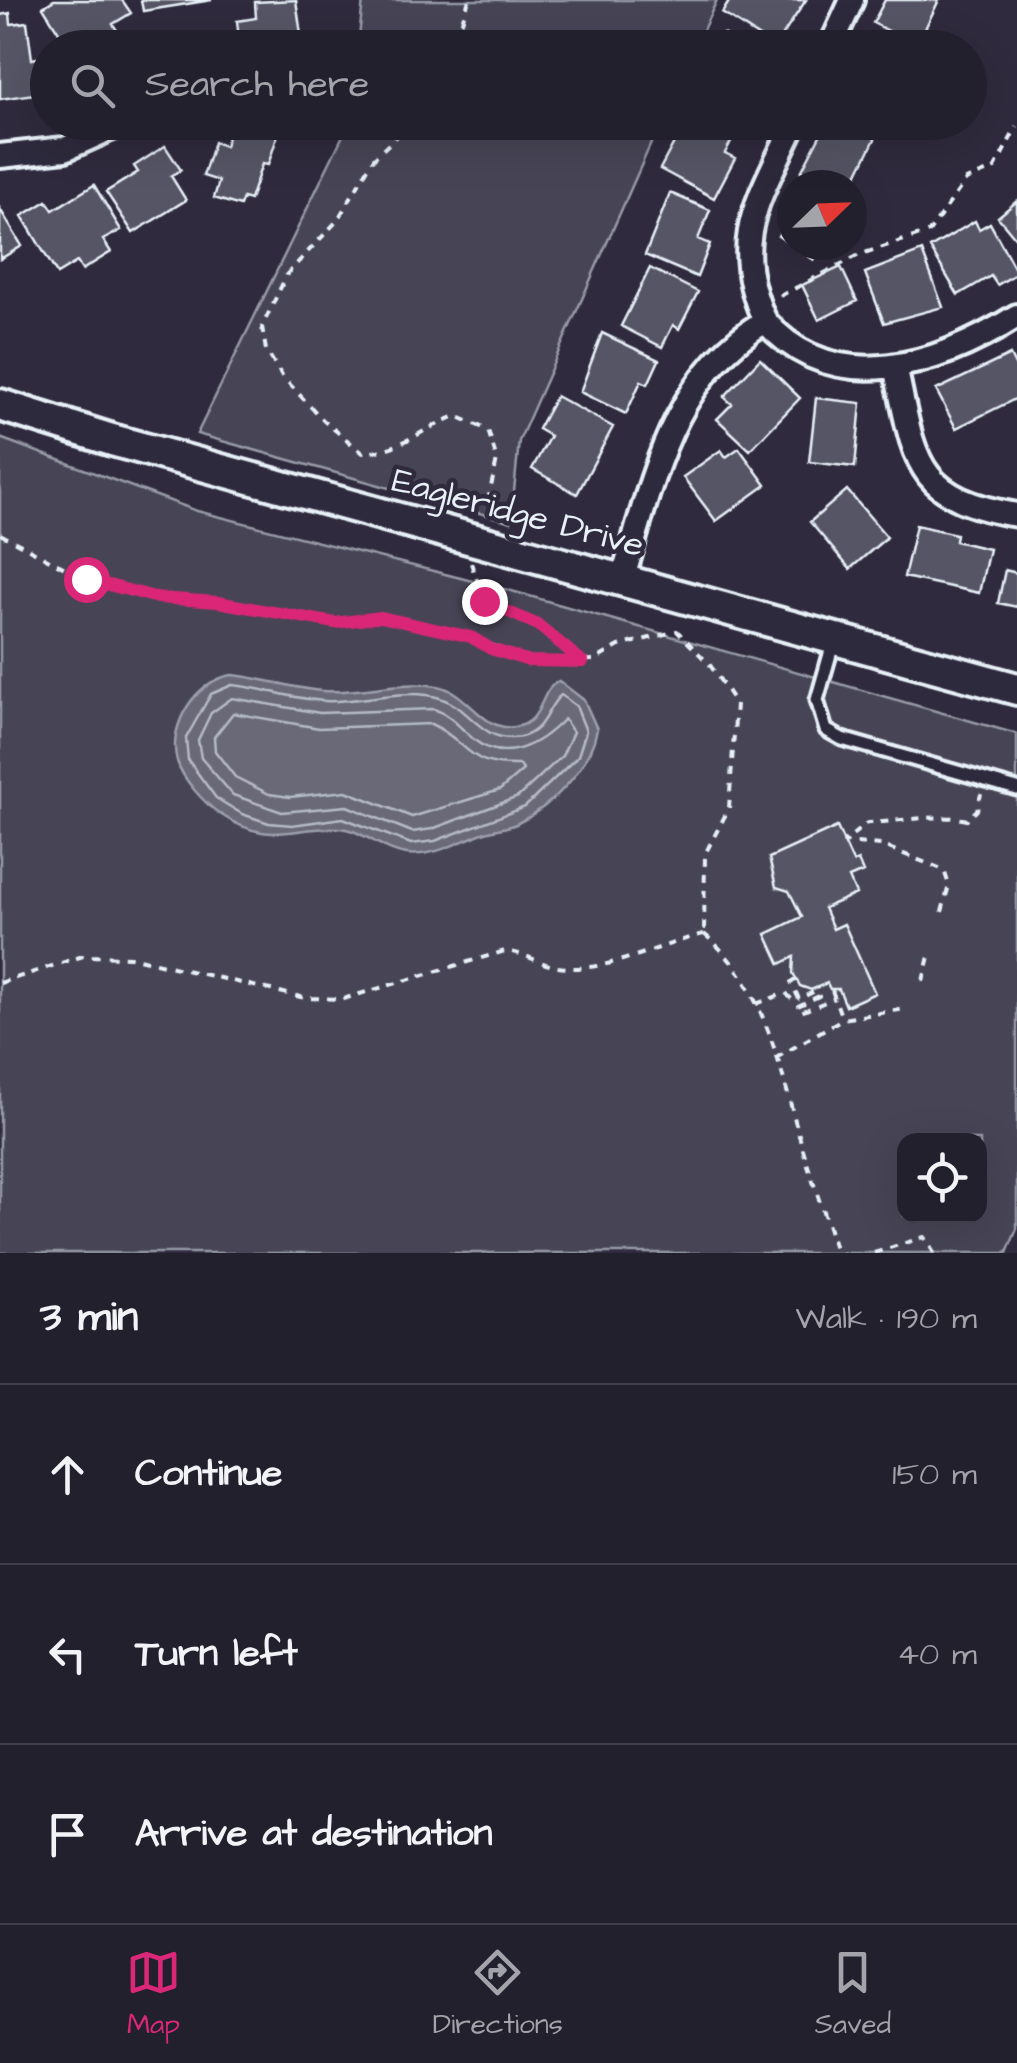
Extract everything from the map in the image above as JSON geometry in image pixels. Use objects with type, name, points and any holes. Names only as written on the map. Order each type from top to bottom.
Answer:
[{"type":"main road","name":"Eagleridge Drive","points":[[0,405],[112,440],[1017,690]]},
{"type":"street","points":[[838,30],[852,0]]},
{"type":"street","points":[[0,156],[65,150],[86,140]]},
{"type":"street","points":[[787,140],[748,225],[747,277],[793,348],[832,366],[854,370],[895,366],[960,346],[1017,316]]},
{"type":"street","points":[[622,580],[674,420],[713,363],[769,311]]},
{"type":"street","points":[[895,366],[913,443],[932,484],[957,500],[1017,515]]},
{"type":"lane","points":[[834,640],[817,700],[826,730],[842,740],[1017,789]]},
{"type":"path","points":[[456,30],[468,0]]},
{"type":"path","points":[[769,311],[824,270],[929,232],[966,180],[994,168],[1017,126]]},
{"type":"path","points":[[393,140],[374,158],[338,220],[287,274],[262,327],[266,350],[282,376],[324,422],[363,454],[396,450],[429,426],[456,416],[488,430],[498,460],[486,510]]},
{"type":"path","points":[[0,534],[86,579],[158,598],[218,602],[335,623],[381,617],[471,637],[491,649],[529,661],[583,662],[619,646],[677,631],[710,665],[736,704],[729,808],[706,854],[704,934]]},
{"type":"path","points":[[473,559],[470,568],[484,601],[538,625],[583,662]]},
{"type":"path","points":[[942,912],[949,885],[944,870],[881,845],[844,842],[867,822],[888,824],[906,817],[967,820],[977,810],[984,780]]},
{"type":"path","points":[[0,983],[83,956],[130,957],[305,998],[343,999],[506,951],[527,953],[556,967],[602,966],[704,934]]},
{"type":"path","points":[[704,934],[726,952],[756,1004],[836,1253]]},
{"type":"path","points":[[923,980],[929,956]]},
{"type":"path","points":[[796,980],[791,982],[799,999]]},
{"type":"path","points":[[832,990],[842,1019]]},
{"type":"path","points":[[756,1004],[786,993],[793,1001],[816,991],[819,996],[798,1006],[801,1012],[835,998]]},
{"type":"path","points":[[776,1058],[842,1019],[906,1009]]},
{"type":"path","points":[[874,1253],[924,1237],[934,1246],[934,1253]]},
{"type":"shaded area","points":[[363,0],[717,0],[703,30],[360,30]]},
{"type":"shaded area","points":[[341,140],[652,140],[519,441],[511,522],[197,434]]},
{"type":"shaded area","points":[[0,438],[197,511],[508,590],[1017,734],[1017,1229],[1007,1253],[0,1253]]},
{"type":"water","points":[[232,675],[322,691],[437,686],[458,695],[484,718],[503,727],[515,727],[532,719],[547,691],[559,681],[584,700],[597,729],[578,771],[530,817],[435,851],[407,854],[346,829],[279,833],[252,830],[220,814],[201,797],[177,761],[176,734],[196,695]]},
{"type":"building","points":[[54,0],[122,0],[131,13],[113,24],[117,30],[58,30],[43,7]]},
{"type":"building","points":[[141,0],[212,0],[143,11]]},
{"type":"building","points":[[296,0],[300,30],[238,30],[237,21],[256,18],[255,2]]},
{"type":"building","points":[[730,0],[806,0],[786,30],[748,30],[722,13]]},
{"type":"building","points":[[885,0],[939,0],[924,30],[887,30],[873,23]]},
{"type":"building","points":[[10,13],[11,24],[27,22],[30,95],[0,99],[0,15]]},
{"type":"building","points":[[227,140],[276,140],[268,165],[262,164],[250,200],[243,198],[240,206],[214,198],[219,181],[203,176],[214,142],[225,146]]},
{"type":"building","points":[[675,140],[732,140],[725,153],[735,158],[714,198],[660,169]]},
{"type":"building","points":[[818,140],[874,140],[860,170],[802,170]]},
{"type":"building","points":[[165,146],[181,170],[171,176],[186,200],[133,233],[106,192],[138,172],[134,166]]},
{"type":"building","points":[[94,185],[121,230],[103,240],[111,252],[82,270],[77,262],[57,274],[22,216],[47,201],[53,210]]},
{"type":"building","points":[[670,193],[710,210],[698,239],[710,244],[697,277],[645,255]]},
{"type":"building","points":[[1017,201],[1017,240],[998,217]]},
{"type":"building","points":[[0,209],[22,246],[0,259]]},
{"type":"building","points":[[975,221],[979,229],[990,223],[1017,273],[997,285],[991,276],[958,295],[930,248]]},
{"type":"building","points":[[922,251],[943,307],[884,323],[865,273]]},
{"type":"building","points":[[841,267],[857,301],[819,320],[802,285]]},
{"type":"building","points":[[650,268],[698,292],[679,329],[673,325],[662,347],[621,326]]},
{"type":"building","points":[[602,333],[659,360],[648,384],[641,381],[626,414],[580,392]]},
{"type":"building","points":[[1010,355],[1017,369],[1017,398],[956,428],[936,390]]},
{"type":"building","points":[[760,359],[800,398],[750,450],[717,419],[732,404],[724,397]]},
{"type":"building","points":[[556,396],[613,427],[577,494],[532,469],[550,436],[538,429]]},
{"type":"building","points":[[816,398],[861,403],[855,467],[809,462]]},
{"type":"building","points":[[739,448],[766,485],[716,521],[683,477],[721,450],[726,457]]},
{"type":"building","points":[[847,490],[887,537],[850,569],[810,522]]},
{"type":"building","points":[[916,525],[956,534],[955,541],[989,549],[979,593],[904,577]]},
{"type":"building","points":[[1005,570],[1017,573],[1017,607],[998,603]]},
{"type":"building","points":[[837,827],[853,862],[858,860],[863,872],[849,878],[856,894],[824,908],[833,929],[844,924],[875,993],[846,1006],[839,989],[830,989],[827,983],[811,990],[800,986],[793,973],[794,957],[780,964],[766,934],[802,917],[789,891],[776,887],[769,858]]},
{"type":"route","points":[[86,579],[158,598],[218,602],[335,623],[381,617],[471,637],[491,649],[529,661],[583,662],[538,625],[484,601]]}]
